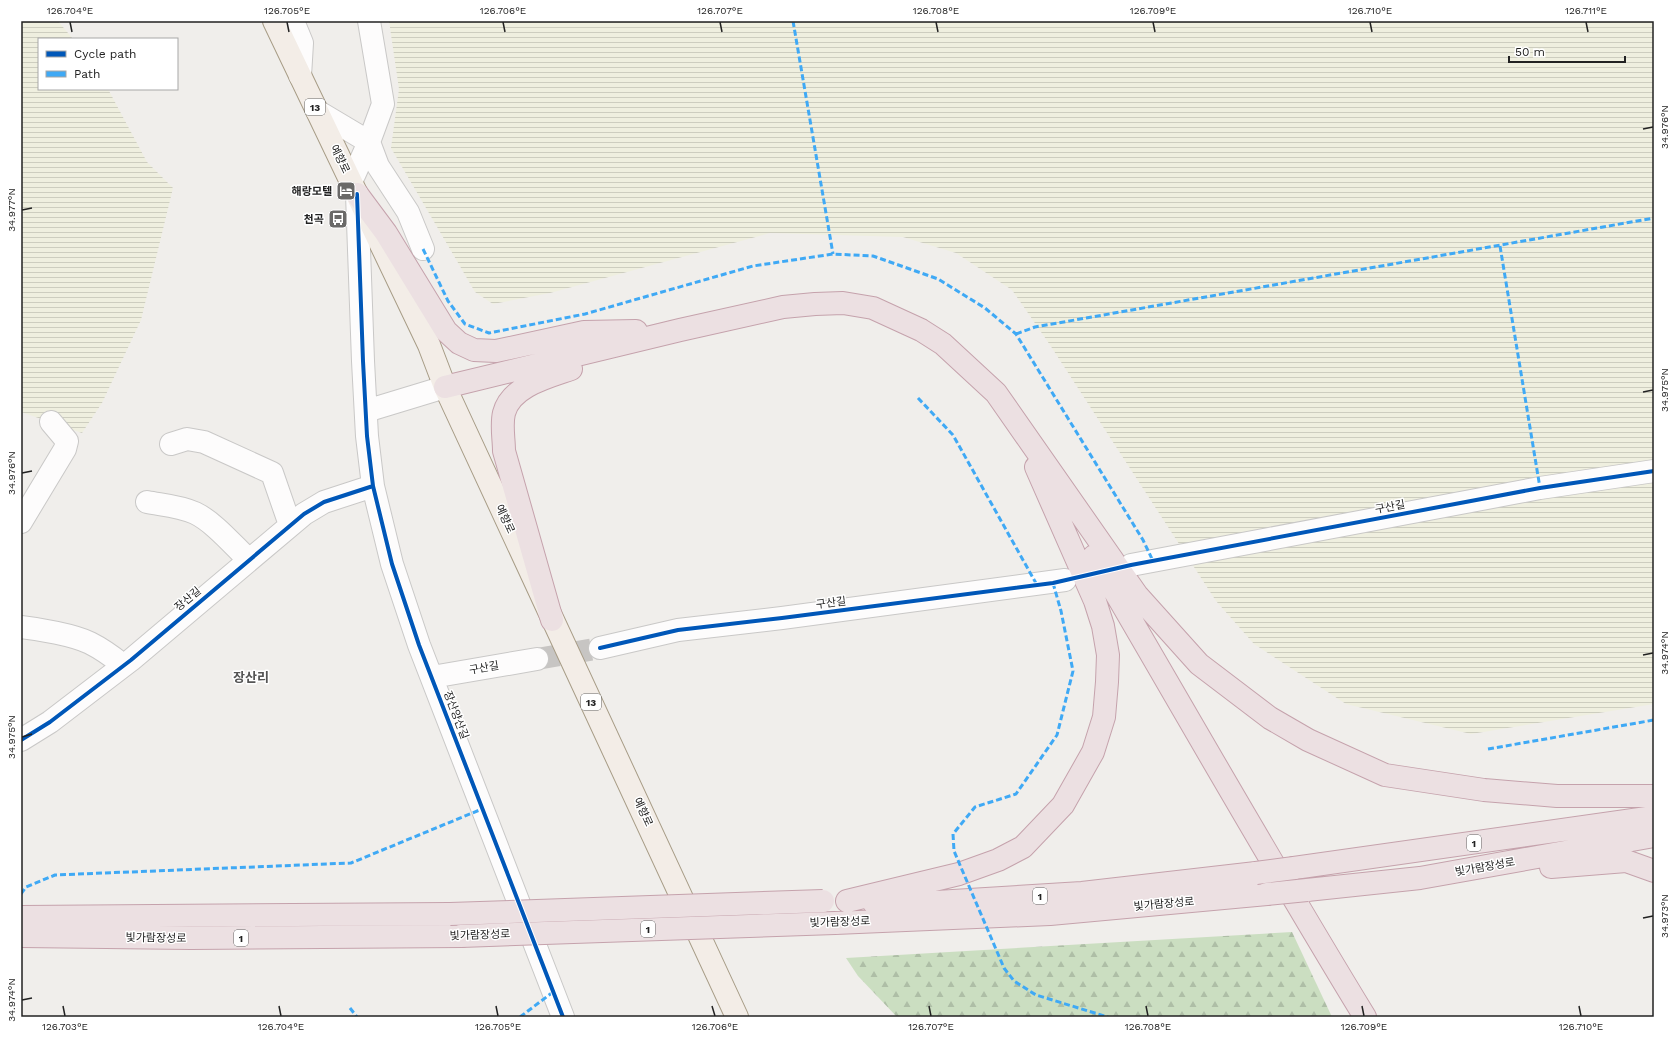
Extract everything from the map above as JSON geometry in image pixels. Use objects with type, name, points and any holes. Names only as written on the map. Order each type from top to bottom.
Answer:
[{"type":"highway","points":[[354,188],[386,234],[446,331],[459,343],[474,350],[496,351],[584,332],[680,330]]},
{"type":"highway","points":[[445,387],[680,330],[783,307],[843,303],[873,308],[921,330],[943,344],[996,394],[1137,594],[1199,664],[1270,718],[1308,740],[1385,775],[1484,790],[1557,796],[1654,796]]},
{"type":"highway","points":[[552,620],[504,451],[504,413],[514,397],[530,384],[680,330]]},
{"type":"highway","points":[[847,901],[959,874],[998,860],[1023,847],[1063,805],[1093,752],[1104,717],[1107,682],[1108,655],[1103,626],[1095,601],[1016,422]]},
{"type":"highway","points":[[1016,422],[1295,903],[1365,1017]]},
{"type":"highway","name":"빛가람장성로","points":[[21,917],[450,914],[822,900],[904,904],[1082,893],[1256,873],[1654,817]]},
{"type":"highway","name":"빛가람장성로","points":[[21,936],[191,938],[460,936],[1050,914],[1420,878],[1654,836]]},
{"type":"highway","points":[[1420,878],[1626,861],[1654,871]]},
{"type":"main road","name":"예향로","points":[[274,21],[428,345],[445,387],[552,620],[737,1017]]},
{"type":"street","points":[[293,21],[302,43],[300,76]]},
{"type":"street","points":[[354,188],[383,104],[369,21]]},
{"type":"street","points":[[317,111],[369,142],[378,166],[408,212],[423,249]]},
{"type":"street","name":"장산양산길","points":[[354,188],[366,411],[374,486],[392,564],[419,645],[563,1017]]},
{"type":"street","points":[[366,411],[445,387]]},
{"type":"street","points":[[21,522],[65,449],[67,441],[51,422]]},
{"type":"street","points":[[171,444],[187,439],[204,442],[272,473],[290,525]]},
{"type":"street","name":"구산길","points":[[1131,565],[1540,488],[1654,471]]},
{"type":"street","name":"장산길","points":[[21,740],[50,722],[124,666],[304,514],[324,502],[374,486]]},
{"type":"street","points":[[147,502],[173,506],[196,513],[212,525],[249,560]]},
{"type":"street","name":"구산길","points":[[600,648],[678,630],[782,618],[1065,580]]},
{"type":"street","points":[[21,627],[37,629],[89,642],[109,654],[124,666]]},
{"type":"street","name":"구산길","points":[[432,677],[537,659]]},
{"type":"green space","points":[[21,21],[58,21],[72,38],[38,38],[38,90],[109,90],[147,162],[173,188],[141,320],[102,403],[82,433],[21,412]]},
{"type":"green space","points":[[389,21],[1654,21],[1654,704],[1471,734],[1346,704],[1254,644],[1216,601],[1050,345],[1012,290],[956,253],[903,237],[770,233],[550,293],[493,304],[475,292],[391,148],[399,89]]},
{"type":"green space","points":[[1292,932],[1332,1017],[897,1017],[858,976],[846,958]]},
{"type":"tunnel","points":[[537,659],[600,648]]},
{"type":"marked path","points":[[793,21],[833,254]]},
{"type":"marked path","points":[[1016,334],[1035,327],[1654,218]]},
{"type":"marked path","points":[[1500,246],[1540,488]]},
{"type":"marked path","points":[[423,249],[448,301],[465,324],[489,333],[585,314],[753,266],[833,254],[873,256],[938,279],[985,308],[1016,334],[1143,540],[1153,561]]},
{"type":"marked path","points":[[918,398],[953,435],[1037,585]]},
{"type":"marked path","points":[[1053,583],[1061,611],[1073,671],[1057,735],[1016,794],[975,807],[953,834],[954,851],[1004,968],[1014,981],[1036,995],[1108,1017]]},
{"type":"marked path","points":[[1488,749],[1654,720]]},
{"type":"marked path","points":[[21,894],[26,887],[55,875],[351,863],[482,809]]},
{"type":"marked path","points":[[520,1017],[553,992]]},
{"type":"marked path","points":[[350,1008],[357,1017]]},
{"type":"cycle path","points":[[357,194],[367,436],[373,486],[392,564],[419,645],[563,1017]]},
{"type":"cycle path","points":[[600,648],[678,630],[1053,583],[1131,565],[1540,488],[1654,471]]},
{"type":"cycle path","points":[[21,740],[50,722],[131,660],[304,514],[324,502],[373,486]]},
{"type":"place","name":"해랑모텔","points":[[346,191]]},
{"type":"place","name":"천곡","points":[[338,219]]},
{"type":"district","name":"장산리","points":[[251,677]]}]
